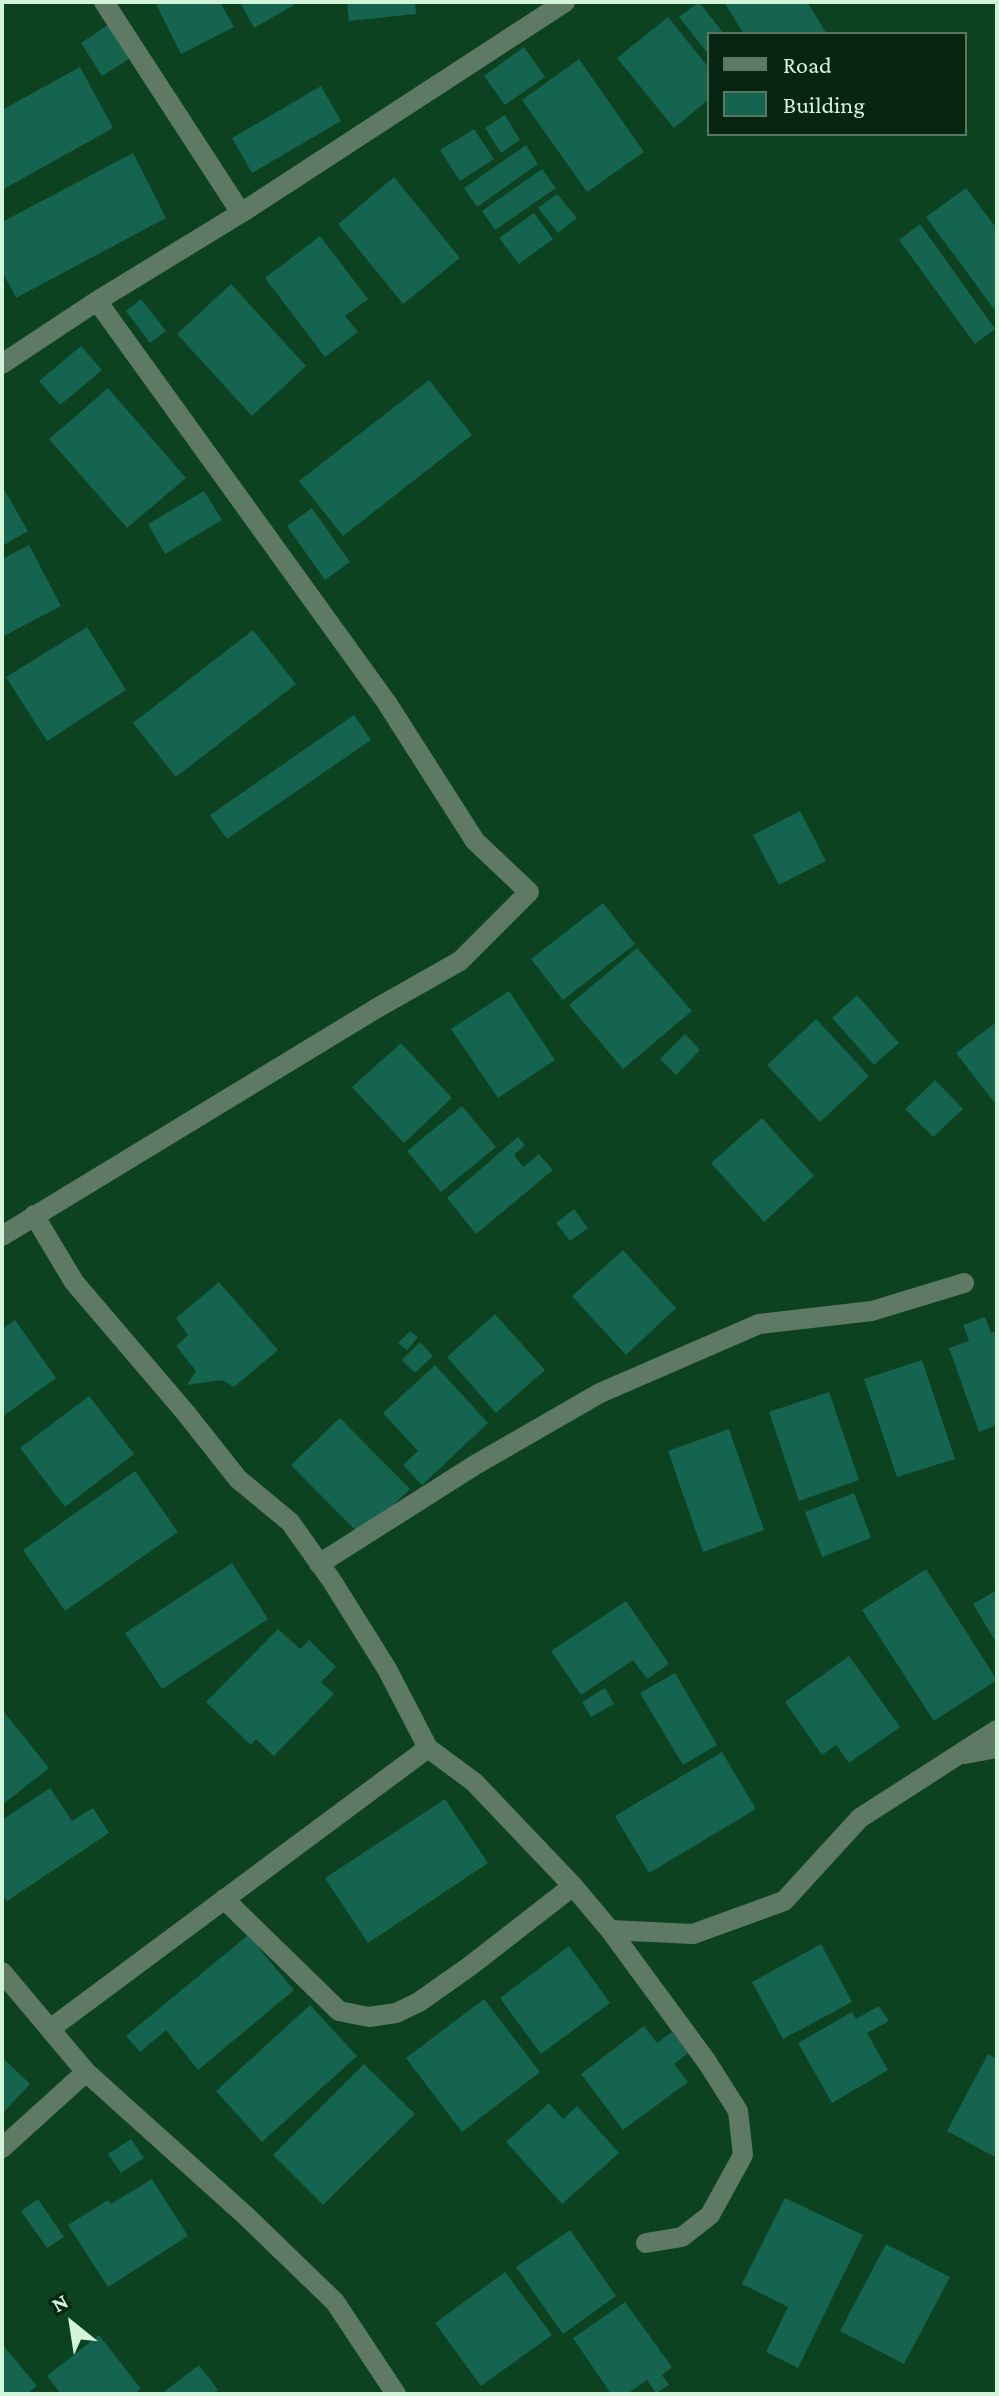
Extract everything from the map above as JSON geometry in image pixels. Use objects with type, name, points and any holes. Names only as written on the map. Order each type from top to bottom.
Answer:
[{"type":"street","points":[[104,2],[241,213]]},
{"type":"street","points":[[2,364],[565,2]]},
{"type":"street","points":[[2,1236],[460,961],[529,892],[475,841],[387,703],[97,301]]},
{"type":"street","points":[[34,1215],[74,1282],[238,1479],[290,1522],[387,1669],[428,1748],[474,1782],[573,1886],[610,1930],[707,2062],[738,2111],[743,2155],[710,2215],[682,2237],[646,2243]]},
{"type":"street","points":[[319,1564],[475,1465],[600,1393],[629,1380],[759,1324],[872,1311],[964,1283]]},
{"type":"street","points":[[610,1930],[693,1934],[784,1901],[860,1818],[997,1730]]},
{"type":"street","points":[[50,2029],[428,1748]]},
{"type":"street","points":[[957,1756],[997,1748]]},
{"type":"street","points":[[224,1899],[339,2011],[369,2017],[396,2013],[419,2002],[573,1886]]},
{"type":"street","points":[[2,1972],[86,2072],[245,2215],[335,2302],[396,2394]]},
{"type":"street","points":[[2,2148],[86,2072]]},
{"type":"building","points":[[155,2],[220,2],[234,27],[181,54]]},
{"type":"building","points":[[240,2],[299,2],[254,28]]},
{"type":"building","points":[[347,2],[415,2],[416,14],[349,21]]},
{"type":"building","points":[[699,2],[722,32],[707,32],[707,52],[679,17]]},
{"type":"building","points":[[724,2],[807,2],[826,32],[743,32]]},
{"type":"building","points":[[668,17],[707,66],[707,101],[674,128],[617,58]]},
{"type":"building","points":[[108,25],[129,59],[102,76],[81,43]]},
{"type":"building","points":[[524,47],[545,77],[505,105],[484,76]]},
{"type":"building","points":[[579,59],[644,152],[587,192],[522,100]]},
{"type":"building","points":[[80,67],[113,128],[2,190],[2,110]]},
{"type":"building","points":[[321,86],[341,121],[252,173],[232,138]]},
{"type":"building","points":[[505,115],[520,140],[501,153],[485,128]]},
{"type":"building","points":[[474,129],[494,159],[460,181],[440,150]]},
{"type":"building","points":[[526,145],[538,164],[477,207],[464,188]]},
{"type":"building","points":[[133,153],[166,218],[16,298],[2,271],[2,222]]},
{"type":"building","points":[[542,169],[556,188],[495,230],[482,211]]},
{"type":"building","points":[[394,177],[460,258],[403,304],[338,224]]},
{"type":"building","points":[[966,188],[997,229],[997,313],[926,217]]},
{"type":"building","points":[[557,194],[577,218],[558,233],[538,208]]},
{"type":"building","points":[[534,213],[553,239],[519,264],[499,238]]},
{"type":"building","points":[[920,224],[995,329],[975,344],[899,240]]},
{"type":"building","points":[[320,236],[368,299],[345,316],[358,332],[325,357],[265,278]]},
{"type":"building","points":[[231,284],[306,366],[252,416],[177,334]]},
{"type":"building","points":[[141,299],[166,331],[150,343],[126,311]]},
{"type":"building","points":[[81,346],[102,370],[60,405],[39,381]]},
{"type":"building","points":[[429,380],[472,435],[343,536],[299,481]]},
{"type":"building","points":[[108,388],[186,478],[127,528],[49,439]]},
{"type":"building","points":[[2,486],[28,531],[2,546]]},
{"type":"building","points":[[204,491],[222,520],[165,554],[148,524]]},
{"type":"building","points":[[312,508],[350,562],[325,580],[287,526]]},
{"type":"building","points":[[29,545],[61,606],[2,637],[2,559]]},
{"type":"building","points":[[87,627],[126,690],[47,741],[6,677]]},
{"type":"building","points":[[253,630],[296,684],[176,777],[133,723]]},
{"type":"building","points":[[354,715],[371,740],[227,839],[210,815]]},
{"type":"building","points":[[800,811],[826,861],[779,885],[753,835]]},
{"type":"building","points":[[603,903],[635,944],[563,1000],[531,959]]},
{"type":"building","points":[[637,948],[692,1011],[623,1069],[569,1005]]},
{"type":"building","points":[[509,991],[555,1060],[498,1098],[451,1029]]},
{"type":"building","points":[[857,995],[899,1043],[874,1065],[832,1018]]},
{"type":"building","points":[[816,1019],[869,1076],[820,1122],[767,1065]]},
{"type":"building","points":[[995,1023],[997,1026],[997,1106],[956,1053]]},
{"type":"building","points":[[685,1034],[700,1050],[676,1075],[660,1059]]},
{"type":"building","points":[[401,1043],[452,1098],[404,1143],[352,1087]]},
{"type":"building","points":[[935,1080],[963,1109],[933,1137],[905,1109]]},
{"type":"building","points":[[462,1106],[496,1147],[441,1192],[407,1151]]},
{"type":"building","points":[[762,1118],[814,1176],[764,1222],[711,1163]]},
{"type":"building","points":[[518,1137],[525,1145],[514,1155],[523,1167],[539,1154],[553,1170],[476,1234],[447,1198]]},
{"type":"building","points":[[574,1209],[588,1228],[570,1241],[556,1223]]},
{"type":"building","points":[[623,1250],[676,1308],[626,1355],[572,1296]]},
{"type":"building","points":[[219,1282],[278,1350],[234,1387],[222,1380],[187,1385],[196,1371],[176,1346],[188,1335],[176,1318]]},
{"type":"building","points":[[495,1314],[545,1370],[496,1413],[447,1357]]},
{"type":"building","points":[[985,1317],[991,1333],[997,1330],[997,1425],[979,1432],[949,1348],[969,1341],[963,1325]]},
{"type":"building","points":[[15,1320],[56,1378],[2,1417],[2,1329]]},
{"type":"building","points":[[410,1331],[418,1337],[407,1350],[398,1343]]},
{"type":"building","points":[[420,1342],[433,1356],[415,1373],[402,1360]]},
{"type":"building","points":[[922,1360],[955,1459],[897,1477],[864,1379]]},
{"type":"building","points":[[435,1365],[488,1423],[422,1485],[403,1465],[418,1451],[383,1413]]},
{"type":"building","points":[[829,1392],[859,1480],[799,1501],[769,1412]]},
{"type":"building","points":[[89,1396],[134,1454],[65,1507],[20,1448]]},
{"type":"building","points":[[340,1418],[410,1489],[361,1536],[291,1465]]},
{"type":"building","points":[[729,1429],[764,1530],[703,1552],[668,1451]]},
{"type":"building","points":[[135,1471],[178,1532],[65,1611],[23,1550]]},
{"type":"building","points":[[854,1493],[871,1538],[822,1557],[805,1512]]},
{"type":"building","points":[[232,1563],[268,1619],[162,1689],[125,1633]]},
{"type":"building","points":[[926,1569],[997,1680],[934,1721],[862,1610]]},
{"type":"building","points":[[997,1590],[997,1644],[973,1604]]},
{"type":"building","points":[[626,1601],[669,1664],[647,1679],[633,1660],[581,1695],[551,1651]]},
{"type":"building","points":[[278,1629],[300,1649],[309,1640],[336,1667],[321,1682],[334,1694],[274,1756],[256,1739],[251,1745],[206,1702]]},
{"type":"building","points":[[849,1656],[900,1727],[849,1763],[836,1745],[822,1755],[785,1702]]},
{"type":"building","points":[[675,1673],[717,1745],[683,1765],[640,1693]]},
{"type":"building","points":[[605,1688],[614,1704],[591,1717],[582,1702]]},
{"type":"building","points":[[2,1713],[49,1768],[2,1805]]},
{"type":"building","points":[[722,1752],[756,1809],[649,1873],[615,1816]]},
{"type":"building","points":[[50,1788],[72,1821],[93,1808],[109,1833],[7,1901],[2,1894],[2,1820]]},
{"type":"building","points":[[445,1799],[488,1863],[368,1943],[325,1878]]},
{"type":"building","points":[[248,1935],[294,1990],[198,2070],[166,2030],[140,2052],[126,2036]]},
{"type":"building","points":[[821,1944],[852,2002],[783,2039],[752,1982]]},
{"type":"building","points":[[569,1946],[610,2003],[541,2054],[500,1998]]},
{"type":"building","points":[[484,1999],[540,2072],[462,2132],[406,2058]]},
{"type":"building","points":[[310,2005],[357,2056],[262,2142],[216,2091]]},
{"type":"building","points":[[879,2006],[889,2021],[867,2033],[888,2070],[832,2103],[798,2043],[852,2012],[856,2019]]},
{"type":"building","points":[[644,2026],[657,2043],[672,2032],[688,2053],[674,2064],[688,2082],[623,2130],[581,2074]]},
{"type":"building","points":[[988,2054],[997,2059],[997,2158],[947,2131]]},
{"type":"building","points":[[2,2057],[30,2084],[2,2114]]},
{"type":"building","points":[[364,2064],[415,2114],[323,2205],[273,2155]]},
{"type":"building","points":[[549,2103],[563,2119],[577,2106],[619,2153],[562,2204],[506,2142]]},
{"type":"building","points":[[131,2139],[144,2158],[121,2173],[108,2154]]},
{"type":"building","points":[[152,2179],[188,2236],[108,2287],[68,2225],[108,2200],[111,2204]]},
{"type":"building","points":[[785,2198],[863,2235],[798,2368],[766,2352],[788,2307],[742,2284]]},
{"type":"building","points":[[38,2199],[64,2237],[47,2248],[21,2211]]},
{"type":"building","points":[[570,2230],[616,2296],[563,2334],[516,2267]]},
{"type":"building","points":[[886,2244],[950,2277],[904,2364],[840,2331]]},
{"type":"building","points":[[505,2272],[552,2335],[481,2386],[435,2323]]},
{"type":"building","points":[[625,2302],[672,2367],[662,2375],[669,2385],[656,2393],[647,2380],[627,2394],[611,2394],[573,2338]]},
{"type":"building","points":[[99,2335],[141,2389],[134,2394],[61,2394],[47,2376]]},
{"type":"building","points":[[2,2344],[37,2386],[27,2394],[2,2394]]},
{"type":"building","points":[[199,2365],[218,2390],[212,2394],[161,2394]]}]
